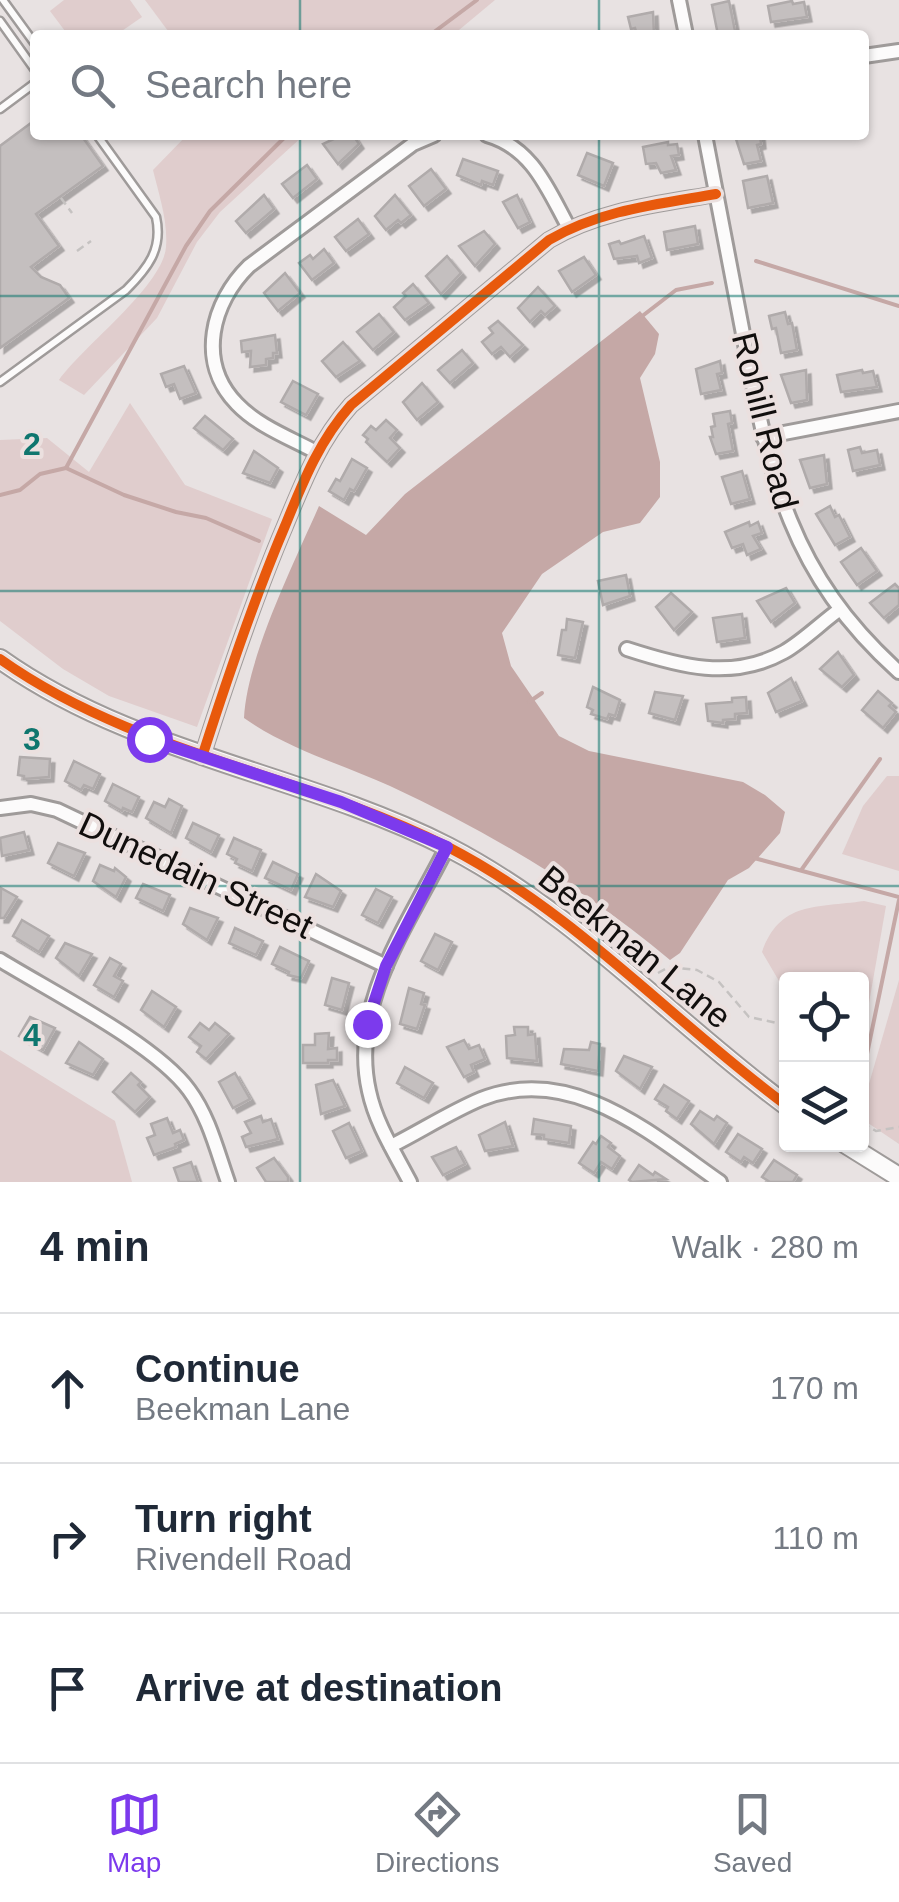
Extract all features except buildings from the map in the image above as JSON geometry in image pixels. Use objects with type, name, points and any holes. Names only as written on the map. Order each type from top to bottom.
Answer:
[{"type":"street","points":[[679,0],[685,30]]},
{"type":"street","points":[[869,55],[899,51]]},
{"type":"street","points":[[316,452],[251,416],[234,402],[215,364],[214,320],[234,280],[249,266],[423,140]]},
{"type":"street","points":[[498,140],[529,160],[570,228]]},
{"type":"street","name":"Rohill Road","points":[[706,140],[762,437],[778,494],[792,528],[839,610],[899,672]]},
{"type":"street","points":[[202,757],[253,604],[316,452],[335,423],[549,240],[570,228],[618,212],[716,194]]},
{"type":"street","points":[[762,437],[899,411]]},
{"type":"street","points":[[626,649],[690,667],[747,666],[786,651],[839,610]]},
{"type":"street","name":"Beekman Lane","points":[[0,659],[48,690],[118,726],[341,802],[447,847],[511,884],[576,930],[779,1098]]},
{"type":"street","name":"Dunedain Street","points":[[0,808],[31,804],[57,810],[386,966]]},
{"type":"street","points":[[410,1182],[377,1118],[369,1092],[364,1049],[374,997],[386,966],[447,847]]},
{"type":"street","points":[[0,960],[171,1069],[190,1091],[205,1118],[228,1182]]},
{"type":"street","points":[[391,1146],[481,1099],[551,1090],[596,1102],[627,1118],[720,1182]]},
{"type":"street","points":[[859,1152],[899,1177]]},
{"type":"lane","points":[[3,0],[30,37]]},
{"type":"lane","points":[[0,20],[30,63]]},
{"type":"lane","points":[[0,109],[30,88]]},
{"type":"lane","points":[[0,382],[126,290],[145,272],[156,250],[156,217],[101,140]]},
{"type":"path","points":[[61,198],[72,213]]},
{"type":"path","points":[[77,251],[91,241]]},
{"type":"path","points":[[658,974],[668,967],[697,970],[720,982],[749,1017],[779,1023]]},
{"type":"path","points":[[869,1127],[876,1131],[899,1127]]},
{"type":"shaded area","points":[[64,0],[130,0],[142,17],[123,30],[64,30],[50,11]]},
{"type":"shaded area","points":[[145,0],[495,0],[459,30],[167,30]]},
{"type":"shaded area","points":[[182,140],[299,140],[220,212],[197,242],[157,318],[84,395],[59,380],[137,298],[161,263],[166,247],[166,228],[153,170]]},
{"type":"shaded area","points":[[640,311],[659,334],[655,354],[640,378],[660,462],[660,497],[640,523],[603,532],[542,574],[502,633],[511,666],[559,736],[589,751],[743,782],[785,812],[780,833],[749,868],[728,880],[680,953],[670,960],[604,909],[500,843],[390,786],[278,739],[244,718],[262,639],[319,506],[366,535],[405,494]]},
{"type":"shaded area","points":[[130,403],[185,485],[272,519],[197,727],[109,696],[63,669],[0,621],[0,440],[47,438],[89,472]]},
{"type":"shaded area","points":[[887,776],[899,776],[899,871],[842,854],[863,806]]},
{"type":"shaded area","points":[[864,901],[886,906],[869,1003],[869,972],[779,972],[779,981],[762,952],[779,924],[790,915],[815,907]]},
{"type":"shaded area","points":[[899,980],[899,1144],[869,1124],[869,1084]]},
{"type":"shaded area","points":[[0,1050],[115,1121],[132,1182],[0,1182]]},
{"type":"waterway","points":[[437,30],[477,0]]},
{"type":"waterway","points":[[0,495],[20,490],[40,474],[66,468],[186,246],[210,211],[282,140]]},
{"type":"waterway","points":[[756,261],[899,306]]},
{"type":"waterway","points":[[641,317],[676,290],[712,283]]},
{"type":"waterway","points":[[66,468],[124,495],[206,518],[259,541]]},
{"type":"waterway","points":[[529,702],[542,693]]},
{"type":"waterway","points":[[802,869],[880,759]]},
{"type":"waterway","points":[[754,858],[899,897]]},
{"type":"waterway","points":[[865,1062],[899,900]]},
{"type":"cycle path","points":[[202,757],[251,611],[298,494],[321,448],[351,405],[549,240],[609,215],[716,194]]},
{"type":"cycle path","points":[[0,659],[52,692],[106,718],[335,800],[448,847],[539,903],[581,935],[779,1100]]},
{"type":"route","points":[[149,739],[341,802],[447,847],[386,966],[367,1024]]}]
